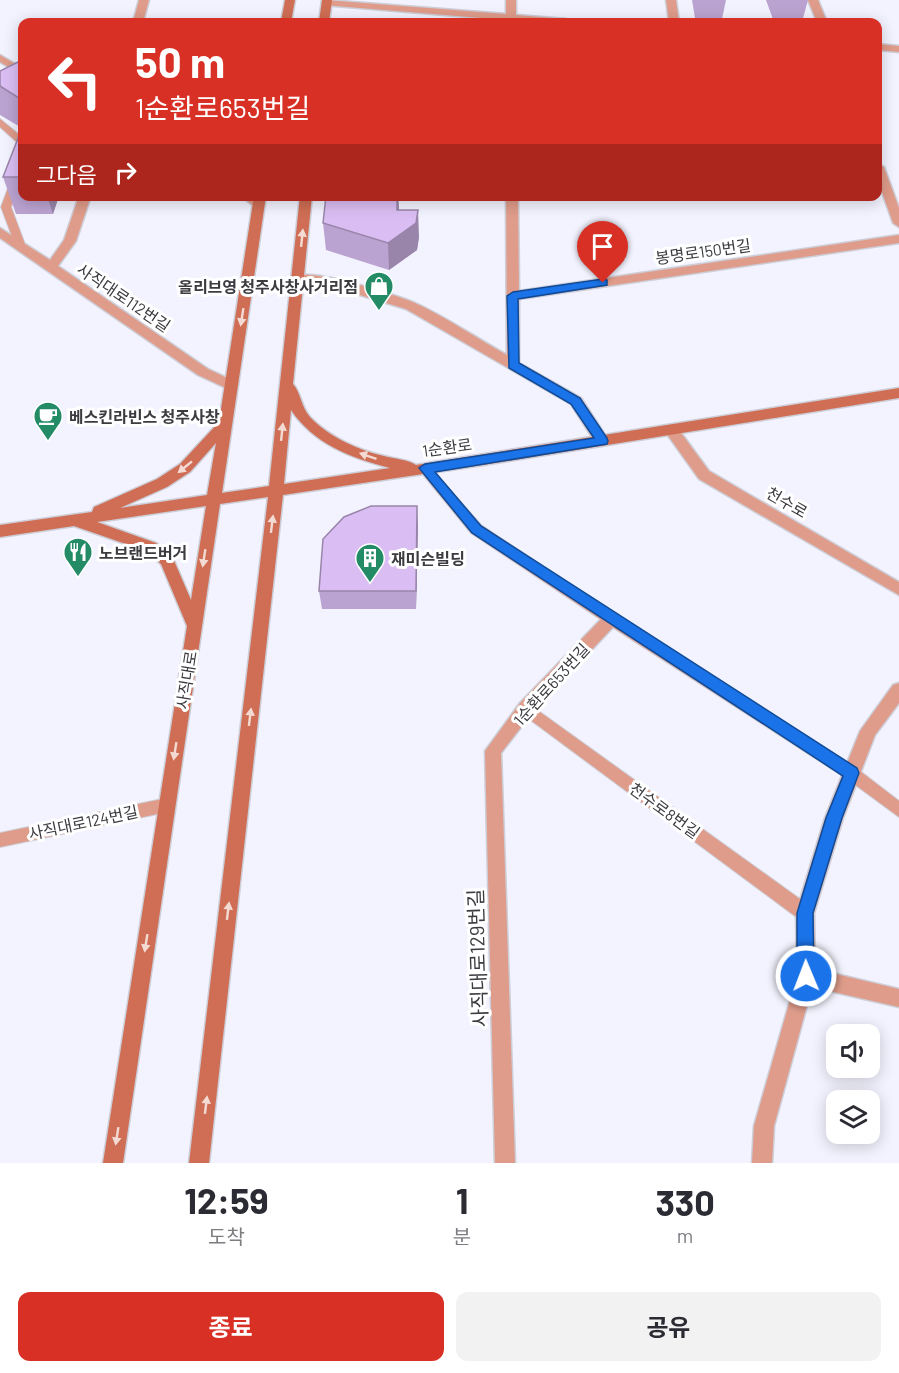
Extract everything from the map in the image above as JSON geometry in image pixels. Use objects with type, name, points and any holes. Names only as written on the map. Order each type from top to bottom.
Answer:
[{"type":"main road","points":[[287,18],[290,0]]},
{"type":"main road","points":[[324,18],[326,2]]},
{"type":"main road","name":"사직대로","points":[[113,1163],[259,201]]},
{"type":"main road","points":[[199,1163],[276,490],[306,201]]},
{"type":"main road","points":[[289,368],[291,395],[299,413],[319,431],[341,446],[365,456],[396,465],[425,468]]},
{"type":"main road","name":"1순환로","points":[[0,531],[602,441],[899,393]]},
{"type":"main road","points":[[77,521],[162,483],[185,468],[225,424]]},
{"type":"main road","points":[[77,521],[151,547],[167,560],[194,626]]},
{"type":"street","points":[[139,18],[144,0]]},
{"type":"street","points":[[511,18],[512,0]]},
{"type":"street","points":[[671,0],[673,18]]},
{"type":"street","points":[[813,0],[820,18]]},
{"type":"street","points":[[326,2],[490,18]]},
{"type":"street","points":[[882,47],[899,49]]},
{"type":"street","points":[[0,58],[18,69]]},
{"type":"street","points":[[883,193],[899,223]]},
{"type":"street","points":[[51,267],[70,241],[83,201]]},
{"type":"street","points":[[512,201],[513,365]]},
{"type":"street","name":"사직대로112번길","points":[[0,232],[203,372],[231,385]]},
{"type":"street","name":"봉명로150번길","points":[[513,296],[899,239]]},
{"type":"street","points":[[298,278],[328,281],[410,306],[576,401],[602,441]]},
{"type":"street","name":"천수로","points":[[670,430],[704,475],[899,589]]},
{"type":"street","name":"1순환로653번길","points":[[493,751],[526,708],[611,619]]},
{"type":"street","points":[[762,1163],[764,1126],[806,976],[805,913],[834,818],[868,731],[899,690]]},
{"type":"street","name":"사직대로129번길","points":[[493,751],[506,1163]]},
{"type":"street","points":[[806,976],[899,998]]},
{"type":"lane","points":[[0,122],[18,138]]},
{"type":"lane","points":[[18,175],[6,207],[21,247]]},
{"type":"lane","points":[[425,468],[476,529],[611,619],[851,773],[899,810]]},
{"type":"lane","name":"천수로8번길","points":[[526,708],[805,913]]},
{"type":"lane","name":"사직대로124번길","points":[[0,840],[167,805]]},
{"type":"building","points":[[18,62],[18,97],[0,86],[0,71]]},
{"type":"building","points":[[18,138],[18,177],[3,177]]},
{"type":"building","points":[[325,201],[397,201],[397,210],[418,210],[416,223],[388,243],[323,223]]},
{"type":"building","name":"재미슨빌딩","points":[[371,506],[417,506],[416,591],[319,591],[323,539],[344,517]]},
{"type":"place","name":"올리브영 청주사창사거리점","points":[[379,312]]},
{"type":"place","name":"베스킨라빈스 청주사창","points":[[48,442]]},
{"type":"place","name":"노브랜드버거","points":[[78,578]]},
{"type":"place","name":"재미슨빌딩","points":[[370,584]]},
{"type":"route","points":[[603,283],[513,296],[513,365],[576,401],[602,441],[425,468],[476,529],[611,619],[851,773],[834,818],[805,913],[806,976]]}]
